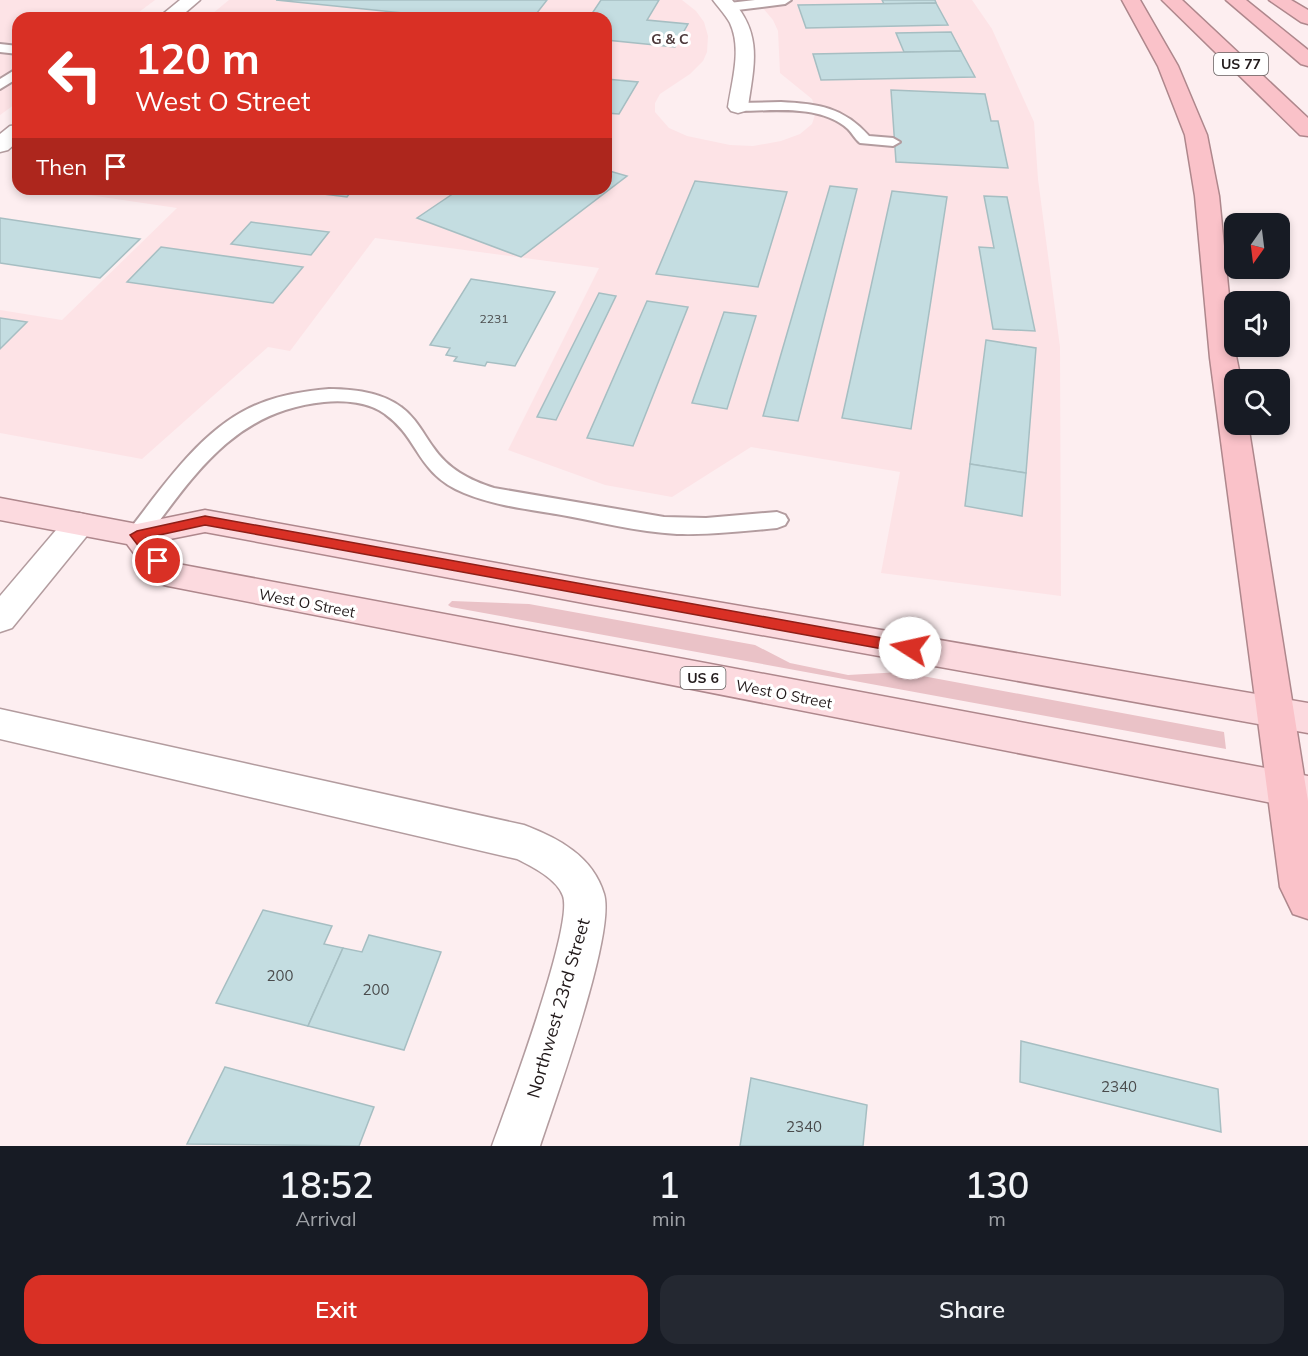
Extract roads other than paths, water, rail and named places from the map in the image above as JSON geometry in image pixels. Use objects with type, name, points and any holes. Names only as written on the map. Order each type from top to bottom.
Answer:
[{"type":"highway","points":[[1131,0],[1168,66],[1196,135],[1207,196],[1224,358],[1293,716],[1302,886],[1308,900]]},
{"type":"highway","name":"US 77","points":[[1171,0],[1308,130]]},
{"type":"highway","name":"US 77","points":[[1235,0],[1308,60]]},
{"type":"highway","points":[[1278,0],[1308,18]]},
{"type":"main road","points":[[0,509],[137,535],[205,521],[613,596],[1293,716]]},
{"type":"main road","name":"West O Street","points":[[137,535],[168,574],[1298,791]]},
{"type":"street","points":[[175,12],[191,0]]},
{"type":"street","points":[[726,4],[742,26],[744,37],[745,52],[738,107]]},
{"type":"street","points":[[0,145],[12,136]]},
{"type":"street","points":[[0,619],[79,524]]},
{"type":"street","name":"Northwest 23rd Street","points":[[0,724],[524,843],[553,857],[570,871],[584,897],[586,910],[573,966],[516,1146]]},
{"type":"lane","points":[[726,4],[785,0]]},
{"type":"lane","points":[[738,107],[811,108],[832,113],[852,124],[865,140],[893,142]]},
{"type":"lane","points":[[137,535],[186,473],[227,431],[262,408],[313,395],[350,396],[366,399],[392,409],[407,421],[436,465],[453,480],[490,496],[665,525],[723,525],[777,520]]},
{"type":"district","name":"G & C","points":[[670,39]]}]
